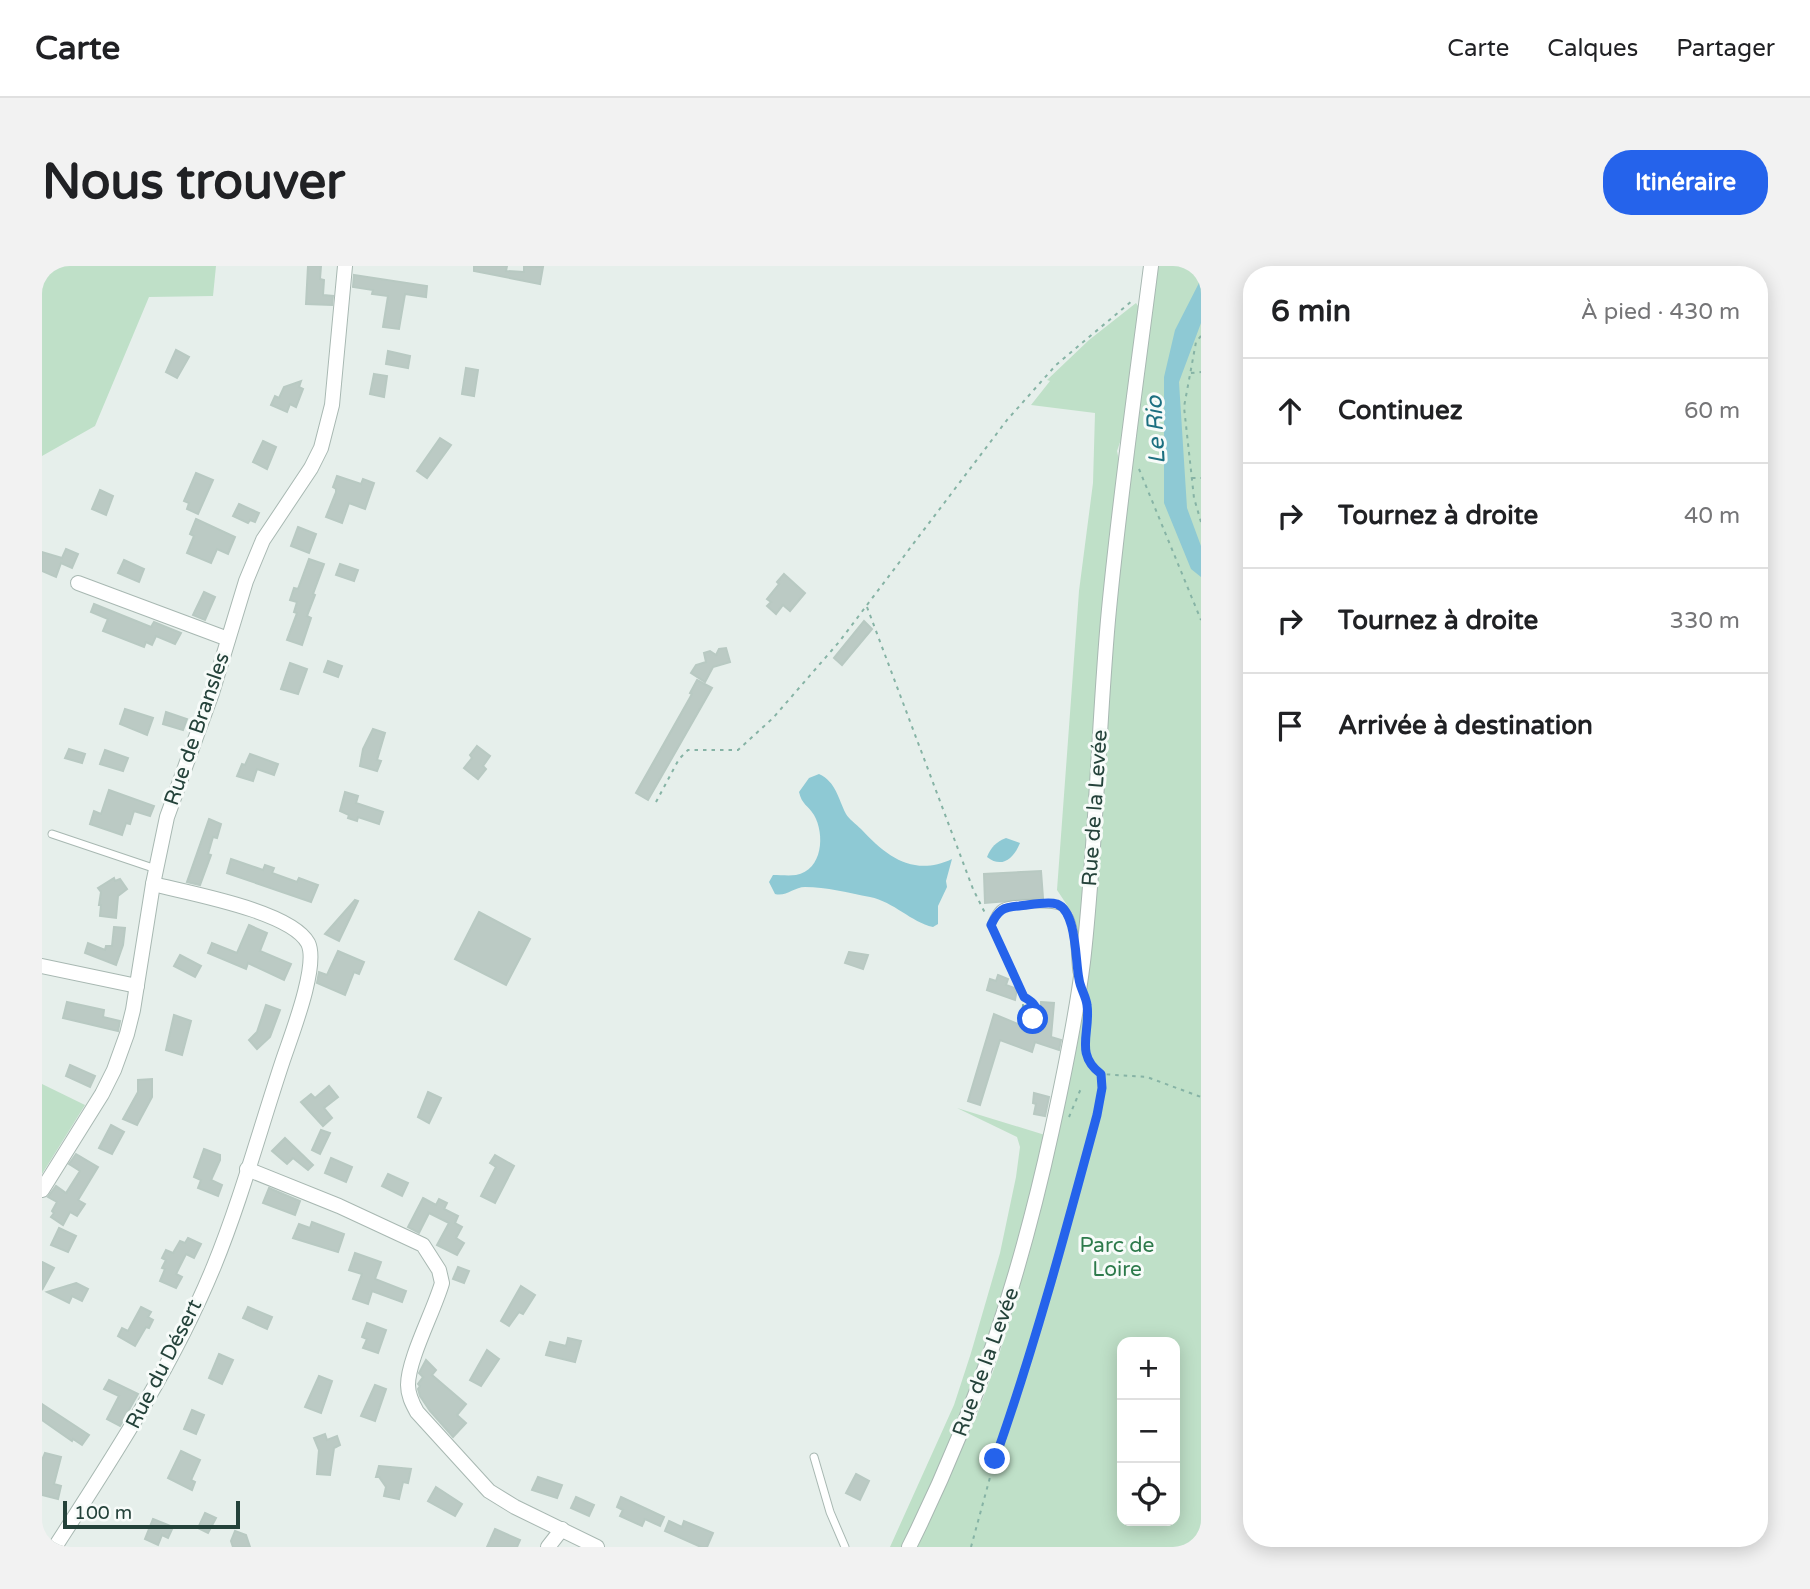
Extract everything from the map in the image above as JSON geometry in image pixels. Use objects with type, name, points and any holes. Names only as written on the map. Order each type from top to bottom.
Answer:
[{"type":"street","name":"Rue de Bransles","points":[[42,1190],[114,1070],[127,1034],[167,817],[212,693],[246,581],[263,540],[312,468],[321,448],[332,405],[345,266]]},
{"type":"street","name":"Rue de la Levée","points":[[909,1547],[965,1427],[1001,1326],[1019,1269],[1041,1181],[1064,1074],[1079,983],[1093,853],[1115,548],[1151,266]]},
{"type":"street","points":[[78,583],[228,639]]},
{"type":"street","name":"Rue du Désert","points":[[55,1547],[122,1444],[174,1349],[214,1267],[299,1013],[311,964],[311,951],[307,941],[283,922],[154,876]]},
{"type":"street","points":[[42,966],[137,986]]},
{"type":"street","points":[[247,1168],[423,1245],[439,1270],[442,1283],[411,1368],[408,1384],[410,1399],[417,1412],[489,1491],[515,1507],[597,1547]]},
{"type":"street","points":[[548,1547],[562,1529]]},
{"type":"lane","points":[[52,834],[154,876]]},
{"type":"lane","points":[[991,925],[1004,906],[1055,903],[1065,909],[1074,932],[1079,983]]},
{"type":"lane","points":[[814,1457],[830,1512],[845,1547]]},
{"type":"path","points":[[656,802],[679,759],[688,750],[738,750],[765,726],[839,642],[1007,420],[1056,365],[1136,298],[1147,295]]},
{"type":"path","points":[[1201,336],[1196,342],[1184,407],[1194,498],[1201,522]]},
{"type":"path","points":[[1190,373],[1201,372]]},
{"type":"path","points":[[1137,465],[1201,620]]},
{"type":"path","points":[[1192,478],[1201,478]]},
{"type":"path","points":[[866,606],[973,890],[1024,997],[1022,1014],[1028,1020],[1033,1019],[1037,1009],[1024,997]]},
{"type":"path","points":[[1085,1034],[1086,1058],[1101,1074],[1147,1077],[1201,1097]]},
{"type":"path","points":[[971,1547],[992,1469],[1023,1379],[1078,1185],[1097,1115],[1102,1088],[1101,1074]]},
{"type":"green space","points":[[42,266],[216,266],[213,296],[149,297],[95,426],[42,456]]},
{"type":"green space","name":"Parc de Loire","points":[[1157,266],[1201,266],[1201,1547],[916,1547],[976,1417],[1018,1292],[1032,1240],[1083,985],[1129,468]]},
{"type":"green space","points":[[1136,303],[1140,309],[1125,428],[1117,451],[1120,465],[1079,950],[1073,914],[1057,890],[1079,591],[1093,483],[1095,413],[1031,405],[1050,381],[1047,380],[1089,340]]},
{"type":"green space","points":[[42,1084],[85,1105],[42,1174]]},
{"type":"green space","points":[[957,1108],[1045,1135],[1023,1235],[980,1375],[904,1547],[890,1547],[954,1405],[1000,1253],[1016,1177],[1020,1147],[1017,1137]]},
{"type":"water","points":[[1201,279],[1201,323],[1179,382],[1187,508],[1201,546],[1201,577],[1191,569],[1164,503],[1164,377],[1175,330]]},
{"type":"water","points":[[819,774],[833,786],[849,818],[891,856],[913,865],[925,866],[952,859],[947,887],[938,906],[938,924],[933,927],[887,903],[838,890],[805,887],[775,894],[769,882],[773,875],[805,872],[816,859],[820,832],[812,812],[799,792],[809,778]]},
{"type":"water","points":[[1006,838],[1020,843],[1011,857],[998,862],[987,857],[994,845]]},
{"type":"building","points":[[308,266],[321,266],[323,295],[333,296],[332,305],[306,304]]},
{"type":"building","points":[[474,266],[507,266],[506,271],[524,272],[524,266],[543,267],[540,284],[474,271]]},
{"type":"building","points":[[354,275],[427,286],[426,297],[405,294],[399,329],[383,327],[388,296],[353,287]]},
{"type":"building","points":[[176,350],[189,357],[177,378],[166,372]]},
{"type":"building","points":[[388,351],[410,356],[408,368],[386,364]]},
{"type":"building","points":[[466,368],[478,370],[474,396],[462,394]]},
{"type":"building","points":[[374,374],[387,376],[384,397],[370,394]]},
{"type":"building","points":[[301,381],[299,387],[303,389],[296,407],[290,404],[287,412],[271,405],[275,396],[279,398],[284,387]]},
{"type":"building","points":[[440,438],[451,445],[427,478],[417,471]]},
{"type":"building","points":[[263,441],[276,447],[267,469],[253,462]]},
{"type":"building","points":[[196,473],[213,480],[198,514],[187,509],[189,503],[184,501]]},
{"type":"building","points":[[337,476],[361,484],[363,479],[374,483],[365,509],[349,503],[342,523],[326,517],[336,492],[333,487]]},
{"type":"building","points":[[100,490],[113,496],[106,515],[92,509]]},
{"type":"building","points":[[239,504],[259,513],[255,522],[250,520],[248,523],[233,516]]},
{"type":"building","points":[[196,519],[235,537],[228,554],[217,549],[211,563],[187,553],[194,536],[190,534]]},
{"type":"building","points":[[298,527],[316,534],[309,553],[291,546]]},
{"type":"building","points":[[66,549],[78,554],[72,568],[61,563],[56,577],[42,571],[42,552],[62,558]]},
{"type":"building","points":[[309,559],[324,564],[307,616],[311,618],[302,645],[287,640],[297,613],[294,612],[297,602],[290,600],[294,588],[298,589]]},
{"type":"building","points":[[124,560],[144,569],[139,582],[118,573]]},
{"type":"building","points":[[340,564],[358,570],[354,581],[336,575]]},
{"type":"building","points":[[784,574],[805,593],[790,611],[783,605],[776,614],[767,606],[771,602],[767,599]]},
{"type":"building","points":[[204,592],[215,597],[205,620],[193,615]]},
{"type":"building","points":[[94,604],[151,627],[154,622],[181,633],[175,644],[156,636],[152,645],[146,642],[144,647],[103,631],[108,619],[91,612]]},
{"type":"building","points":[[864,621],[872,629],[842,665],[834,658]]},
{"type":"building","points":[[726,648],[730,662],[713,667],[705,682],[691,673],[696,665],[706,662],[704,653],[710,651],[716,655],[719,649]]},
{"type":"building","points":[[328,661],[342,666],[338,677],[324,672]]},
{"type":"building","points":[[290,663],[307,669],[298,694],[281,689]]},
{"type":"building","points":[[697,680],[712,688],[648,800],[636,793],[692,694],[690,693]]},
{"type":"building","points":[[125,709],[153,718],[147,735],[120,724]]},
{"type":"building","points":[[166,712],[187,719],[183,730],[163,724]]},
{"type":"building","points":[[373,729],[385,733],[377,760],[381,761],[377,771],[360,766],[363,749]]},
{"type":"building","points":[[477,746],[490,756],[483,766],[486,769],[478,779],[464,768]]},
{"type":"building","points":[[69,749],[85,754],[82,763],[65,758]]},
{"type":"building","points":[[105,750],[128,758],[123,771],[100,764]]},
{"type":"building","points":[[250,754],[278,764],[274,775],[257,769],[253,781],[237,776]]},
{"type":"building","points":[[109,790],[154,806],[150,816],[134,811],[130,824],[126,823],[122,835],[90,824],[94,811],[101,814]]},
{"type":"building","points":[[345,792],[358,796],[356,803],[383,812],[379,824],[358,817],[357,821],[348,818],[349,815],[340,811]]},
{"type":"building","points":[[209,819],[221,824],[217,838],[213,837],[208,854],[211,855],[200,885],[187,882]]},
{"type":"building","points":[[231,859],[263,870],[265,865],[274,868],[272,873],[297,882],[299,878],[318,885],[311,902],[227,873]]},
{"type":"building","points":[[1041,871],[1043,898],[985,903],[984,874]]},
{"type":"building","points":[[114,878],[115,881],[120,879],[127,889],[118,896],[116,918],[100,916],[101,892],[98,888]]},
{"type":"building","points":[[355,900],[358,901],[339,941],[325,934]]},
{"type":"building","points":[[479,912],[530,939],[506,985],[455,959]]},
{"type":"building","points":[[249,925],[267,933],[260,951],[291,964],[284,980],[248,963],[246,969],[208,953],[212,943],[237,953]]},
{"type":"building","points":[[114,927],[125,928],[116,965],[85,953],[88,943],[105,950],[106,946],[112,946]]},
{"type":"building","points":[[338,951],[364,962],[359,974],[354,972],[345,995],[317,983],[319,972],[327,975]]},
{"type":"building","points":[[849,952],[868,955],[863,969],[845,963]]},
{"type":"building","points":[[180,955],[201,966],[195,977],[174,966]]},
{"type":"building","points":[[998,975],[1008,979],[1006,985],[1017,989],[1015,1000],[987,990],[990,979],[996,981]]},
{"type":"building","points":[[67,1002],[104,1010],[103,1017],[120,1021],[118,1031],[63,1018]]},
{"type":"building","points":[[1041,1002],[1054,1003],[1051,1037],[1061,1040],[1059,1050],[1035,1042],[1032,1052],[1000,1040],[980,1105],[968,1101],[994,1014],[1039,1033]]},
{"type":"building","points":[[266,1005],[280,1010],[270,1037],[257,1049],[249,1040],[257,1032]]},
{"type":"building","points":[[174,1015],[191,1021],[182,1055],[166,1050]]},
{"type":"building","points":[[70,1065],[95,1076],[90,1087],[66,1076]]},
{"type":"building","points":[[152,1079],[152,1097],[137,1125],[123,1119],[138,1092],[138,1080]]},
{"type":"building","points":[[329,1086],[338,1097],[324,1108],[332,1118],[323,1126],[301,1102],[311,1094],[315,1098]]},
{"type":"building","points":[[428,1092],[441,1098],[429,1123],[418,1117]]},
{"type":"building","points":[[1034,1093],[1049,1097],[1045,1116],[1034,1114]]},
{"type":"building","points":[[111,1125],[124,1132],[112,1154],[99,1148]]},
{"type":"building","points":[[321,1130],[330,1133],[320,1154],[312,1150]]},
{"type":"building","points":[[285,1138],[313,1165],[308,1170],[293,1158],[287,1164],[272,1151]]},
{"type":"building","points":[[204,1149],[220,1155],[211,1180],[222,1185],[218,1196],[198,1188],[201,1180],[194,1177]]},
{"type":"building","points":[[76,1154],[98,1167],[78,1200],[85,1204],[77,1216],[70,1212],[63,1225],[51,1217],[57,1202],[48,1197],[56,1186],[66,1193],[80,1171],[69,1164]]},
{"type":"building","points":[[495,1155],[514,1166],[495,1203],[481,1196],[496,1167],[490,1163]]},
{"type":"building","points":[[331,1158],[352,1167],[346,1182],[325,1173]]},
{"type":"building","points":[[388,1174],[408,1183],[402,1196],[382,1186]]},
{"type":"building","points":[[269,1188],[300,1201],[295,1215],[263,1203]]},
{"type":"building","points":[[423,1198],[436,1205],[439,1199],[447,1203],[444,1209],[458,1216],[455,1223],[462,1227],[456,1238],[464,1243],[457,1255],[437,1245],[449,1223],[429,1213],[419,1233],[408,1227]]},
{"type":"building","points":[[312,1222],[344,1234],[338,1252],[293,1238],[299,1224],[310,1228]]},
{"type":"building","points":[[59,1228],[76,1236],[68,1252],[51,1245]]},
{"type":"building","points":[[188,1238],[201,1244],[194,1258],[186,1254],[176,1274],[182,1277],[176,1288],[160,1281],[166,1260],[162,1258],[166,1250],[173,1253],[180,1241],[185,1243]]},
{"type":"building","points":[[355,1253],[381,1262],[375,1279],[406,1291],[402,1302],[372,1291],[368,1304],[353,1299],[362,1274],[349,1270]]},
{"type":"building","points":[[42,1262],[54,1268],[42,1290]]},
{"type":"building","points":[[458,1267],[469,1271],[464,1283],[453,1279]]},
{"type":"building","points":[[76,1283],[88,1289],[82,1301],[72,1296],[69,1303],[47,1292]]},
{"type":"building","points":[[521,1286],[535,1295],[523,1314],[519,1312],[509,1326],[501,1321]]},
{"type":"building","points":[[141,1307],[151,1312],[148,1317],[153,1320],[135,1346],[118,1336],[122,1328],[128,1331]]},
{"type":"building","points":[[248,1307],[272,1317],[267,1329],[243,1318]]},
{"type":"building","points":[[367,1323],[386,1330],[378,1353],[363,1348],[367,1339],[362,1337]]},
{"type":"building","points":[[568,1338],[581,1341],[575,1362],[546,1355],[550,1342],[566,1346]]},
{"type":"building","points":[[487,1350],[499,1359],[481,1386],[470,1380]]},
{"type":"building","points":[[219,1354],[233,1360],[222,1384],[209,1378]]},
{"type":"building","points":[[426,1360],[436,1370],[432,1375],[466,1404],[457,1415],[466,1423],[453,1437],[420,1396],[418,1384],[423,1377],[419,1373]]},
{"type":"building","points":[[319,1376],[332,1381],[321,1413],[305,1407]]},
{"type":"building","points":[[109,1380],[138,1394],[120,1426],[107,1419],[119,1396],[104,1389]]},
{"type":"building","points":[[375,1385],[386,1389],[375,1421],[361,1416]]},
{"type":"building","points":[[42,1404],[89,1435],[82,1445],[42,1420]]},
{"type":"building","points":[[192,1410],[204,1415],[196,1434],[184,1429]]},
{"type":"building","points":[[325,1434],[327,1440],[337,1436],[340,1445],[334,1448],[330,1475],[317,1474],[319,1450],[314,1438]]},
{"type":"building","points":[[181,1451],[200,1460],[191,1480],[195,1482],[192,1490],[168,1478]]},
{"type":"building","points":[[45,1453],[61,1457],[54,1484],[61,1486],[58,1499],[42,1495],[42,1460]]},
{"type":"building","points":[[379,1466],[411,1469],[408,1483],[403,1482],[399,1499],[384,1496],[386,1487],[379,1477],[376,1477]]},
{"type":"building","points":[[856,1474],[869,1481],[860,1500],[846,1493]]},
{"type":"building","points":[[538,1477],[562,1485],[557,1498],[532,1490]]},
{"type":"building","points":[[436,1487],[462,1504],[455,1516],[428,1501]]},
{"type":"building","points":[[576,1497],[594,1505],[589,1516],[571,1508]]},
{"type":"building","points":[[621,1497],[664,1517],[660,1526],[645,1519],[642,1526],[620,1516],[623,1510],[617,1507]]},
{"type":"building","points":[[205,1513],[216,1518],[208,1533],[198,1528]]},
{"type":"building","points":[[153,1519],[173,1527],[168,1538],[162,1535],[158,1545],[145,1539]]},
{"type":"building","points":[[669,1521],[682,1527],[684,1521],[713,1533],[707,1547],[701,1547],[665,1531]]},
{"type":"building","points":[[495,1529],[520,1540],[517,1547],[487,1547]]},
{"type":"building","points":[[235,1531],[246,1535],[250,1547],[233,1547],[231,1541]]},
{"type":"route","points":[[995,1459],[1023,1379],[1053,1277],[1102,1088],[1101,1074],[1086,1058],[1087,1004],[1079,983],[1074,932],[1065,909],[1055,903],[1004,906],[991,925],[1024,997],[1037,1009],[1033,1019]]},
{"type":"water label","name":"Le Rio","points":[[1156,430]]}]
